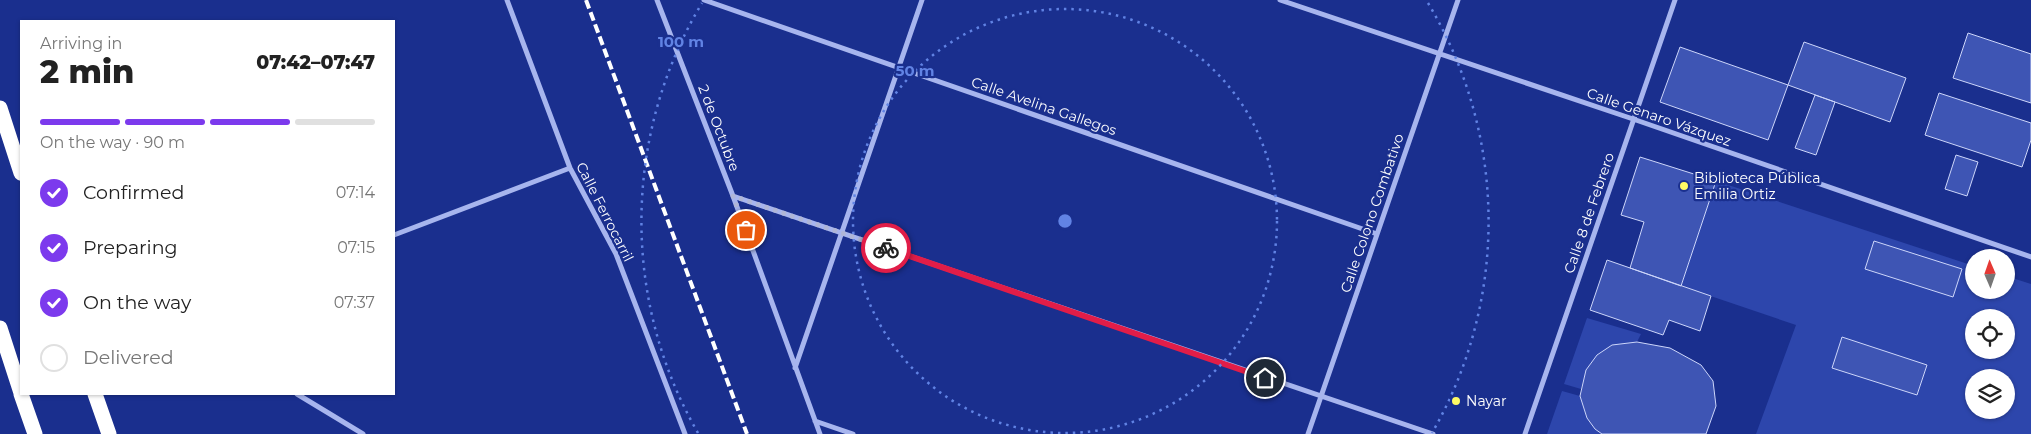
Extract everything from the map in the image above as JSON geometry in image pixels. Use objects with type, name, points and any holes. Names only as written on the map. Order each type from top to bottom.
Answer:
[{"type":"highway","points":[[0,108],[20,170]]},
{"type":"highway","points":[[0,328],[20,390]]},
{"type":"highway","points":[[22,395],[35,434]]},
{"type":"highway","points":[[95,395],[109,434]]},
{"type":"street","name":"Calle Ferrocarril","points":[[507,0],[570,168],[616,254],[685,434]]},
{"type":"street","name":"2 de Octubre","points":[[657,0],[733,196],[820,434]]},
{"type":"street","name":"Calle Avelina Gallegos","points":[[704,0],[1377,234]]},
{"type":"street","points":[[795,368],[922,0]]},
{"type":"street","name":"Calle Genaro Vázquez","points":[[1280,0],[1633,119],[2031,257]]},
{"type":"street","name":"Calle Colono Combativo","points":[[1308,434],[1458,0]]},
{"type":"street","name":"Calle 8 de Febrero","points":[[1525,434],[1675,0]]},
{"type":"street","points":[[395,235],[570,168]]},
{"type":"street","points":[[733,196],[1433,434]]},
{"type":"street","points":[[299,395],[363,434]]},
{"type":"street","points":[[815,421],[853,434]]},
{"type":"shaded area","points":[[1716,181],[1965,263],[1965,299],[2015,299],[2015,279],[2031,284],[2031,434],[1756,434],[1796,325],[1681,286]]},
{"type":"shaded area","points":[[1587,318],[1641,334],[1637,342],[1615,347],[1600,354],[1589,368],[1581,389],[1564,384]]},
{"type":"shaded area","points":[[1562,391],[1580,396],[1587,418],[1602,434],[1547,434]]},
{"type":"building","points":[[1968,33],[2031,54],[2031,103],[1953,78]]},
{"type":"building","points":[[1804,42],[1906,78],[1890,122],[1788,85]]},
{"type":"building","points":[[1680,47],[1788,85],[1768,140],[1660,102]]},
{"type":"building","points":[[1939,93],[2031,123],[2031,140],[2022,167],[1925,135]]},
{"type":"building","points":[[1815,95],[1835,102],[1816,155],[1795,148]]},
{"type":"building","points":[[1956,155],[1978,162],[1967,196],[1945,189]]},
{"type":"building","points":[[1640,157],[1716,181],[1681,286],[1630,268],[1644,222],[1621,215]]},
{"type":"building","points":[[1874,241],[1962,269],[1953,297],[1865,269]]},
{"type":"building","points":[[1607,260],[1711,296],[1700,331],[1669,320],[1663,335],[1590,310]]},
{"type":"building","points":[[1842,337],[1927,365],[1917,395],[1832,368]]},
{"type":"building","points":[[1637,342],[1670,348],[1701,365],[1713,381],[1716,406],[1706,434],[1602,434],[1595,429],[1587,418],[1580,396],[1586,370],[1597,355],[1612,345]]},
{"type":"railway","points":[[586,0],[747,434]]},
{"type":"way so far","points":[[746,230],[733,196],[886,248]]},
{"type":"place","name":"Biblioteca Pública Emilia Ortiz","points":[[1684,186]]},
{"type":"place","name":"Nayar","points":[[1456,401]]},
{"type":"route","points":[[886,248],[1265,378]]}]
